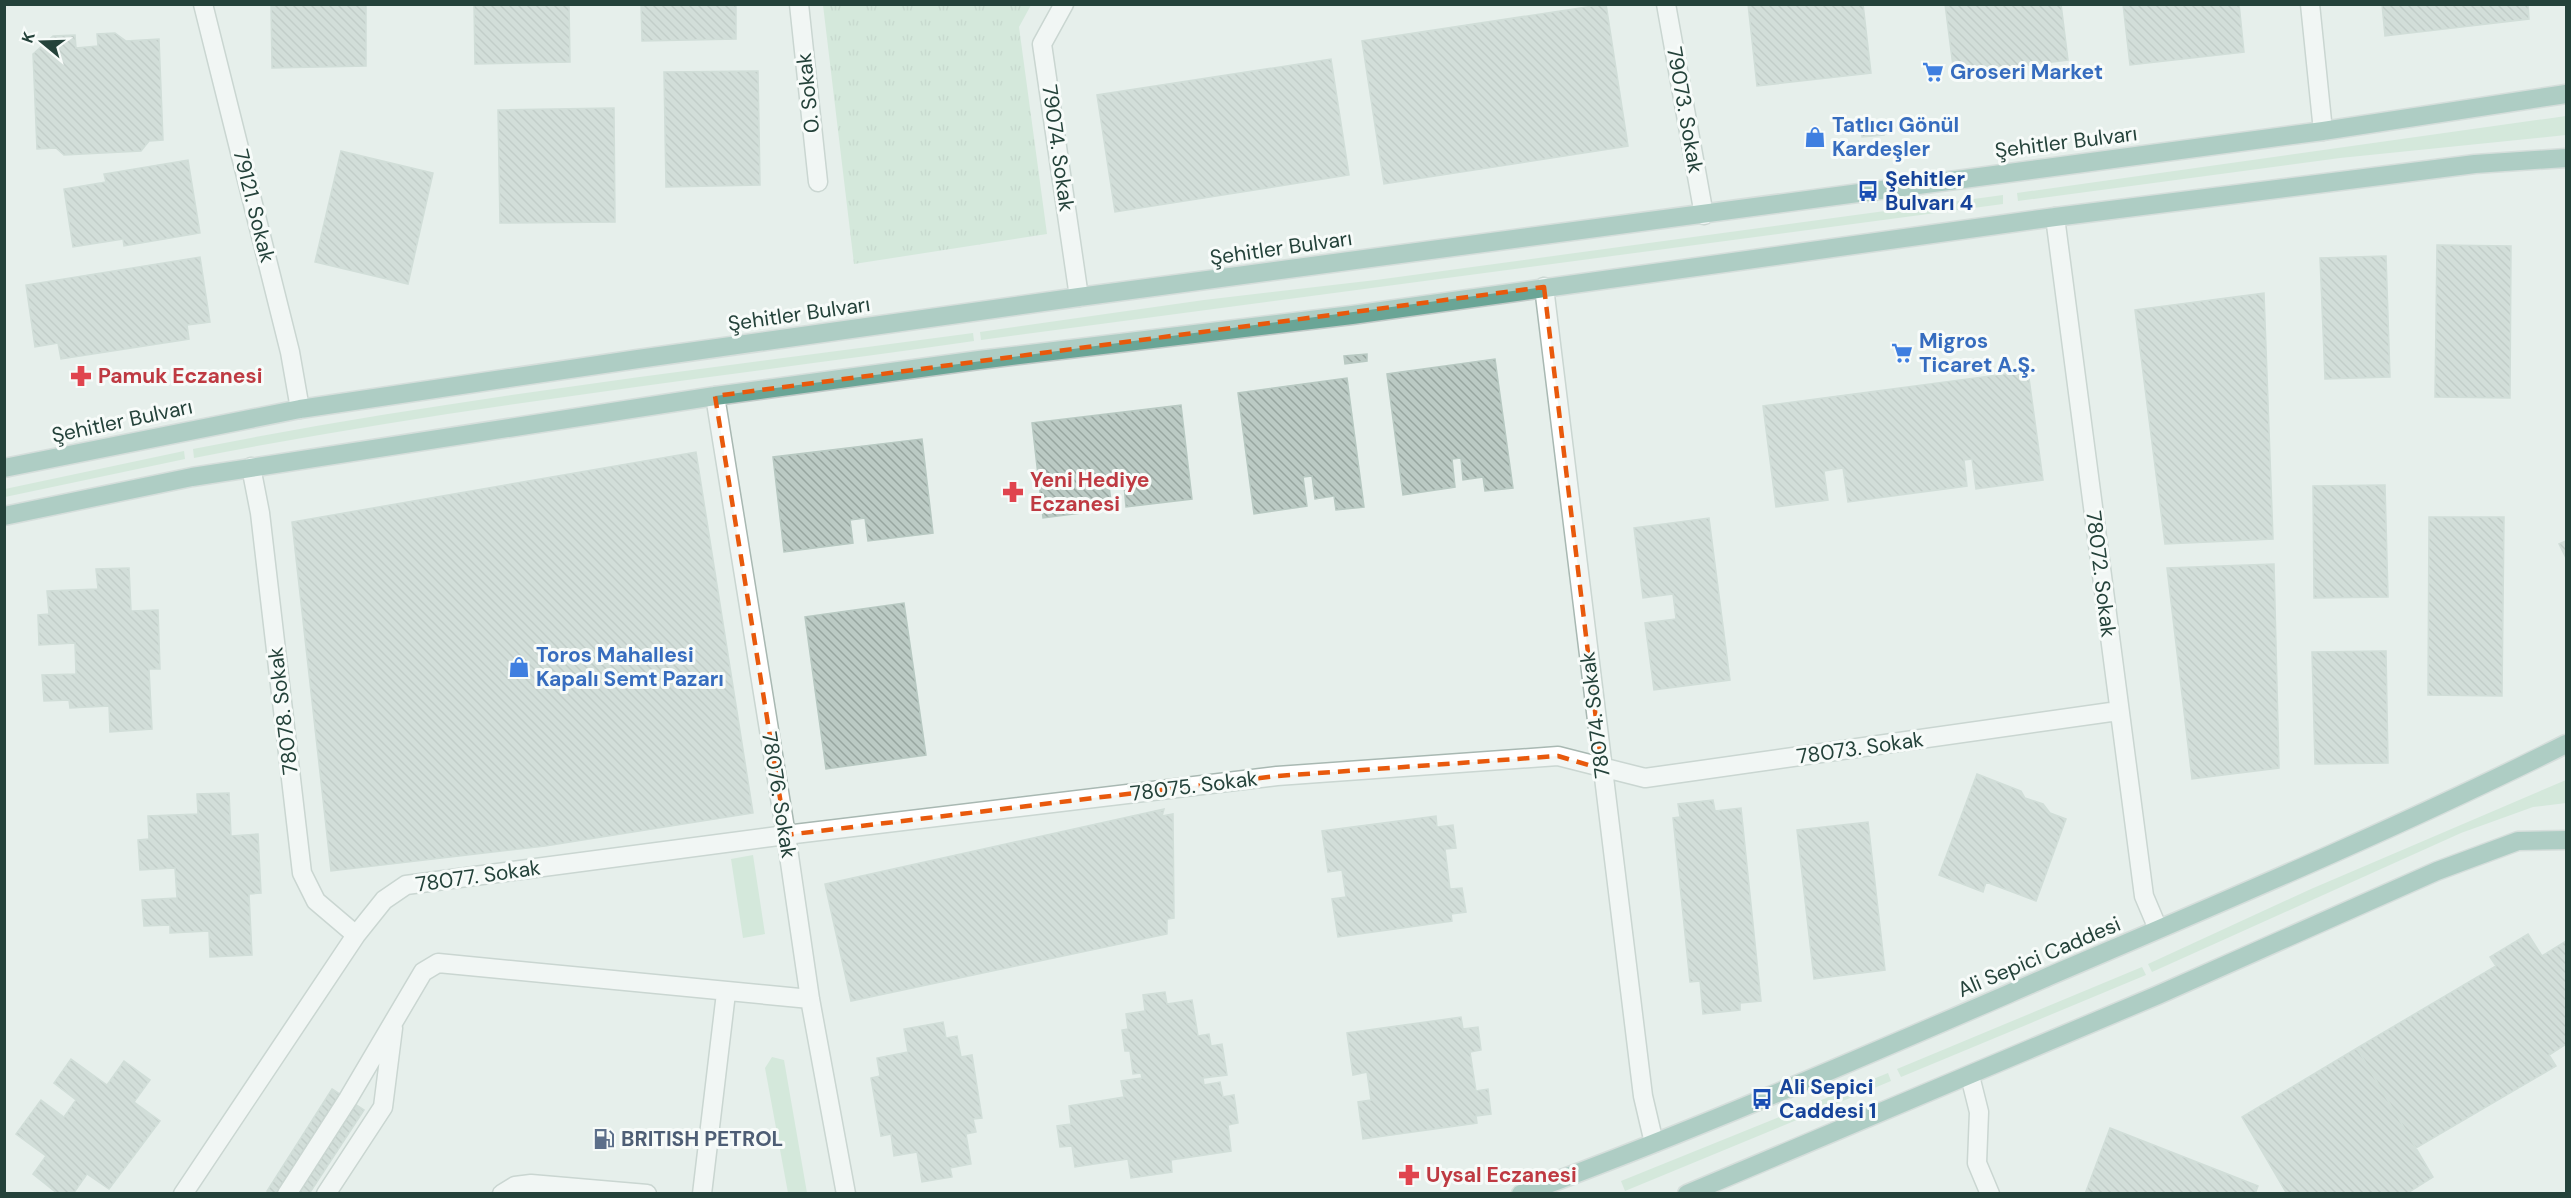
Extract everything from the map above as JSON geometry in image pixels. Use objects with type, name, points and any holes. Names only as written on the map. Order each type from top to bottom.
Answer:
[{"type":"main road","name":"Şehitler Bulvarı","points":[[4,468],[300,409],[1079,297],[2323,131],[2566,94]]},
{"type":"main road","points":[[4,516],[251,467],[715,396],[979,360],[1352,315],[2055,217],[2475,164],[2566,158]]},
{"type":"main road","name":"Ali Sepici Caddesi","points":[[1521,1194],[1762,1100],[2158,929],[2499,777],[2566,744]]},
{"type":"main road","points":[[1687,1194],[1970,1076],[2437,871],[2518,841],[2566,840]]},
{"type":"street","name":"79121. Sokak","points":[[203,4],[290,352],[300,409]]},
{"type":"street","name":"0. Sokak","points":[[799,4],[818,182]]},
{"type":"street","name":"79074. Sokak","points":[[1064,4],[1042,44],[1079,297]]},
{"type":"street","name":"79073. Sokak","points":[[1666,4],[1704,215]]},
{"type":"street","points":[[2310,4],[2323,131]]},
{"type":"street","name":"78072. Sokak","points":[[2055,217],[2144,896],[2158,929]]},
{"type":"street","name":"78074. Sokak","points":[[1544,287],[1642,1096],[1654,1143]]},
{"type":"street","name":"78076. Sokak","points":[[715,396],[786,834],[810,999],[846,1194]]},
{"type":"street","name":"78078. Sokak","points":[[251,467],[260,513],[302,873],[316,901],[356,935]]},
{"type":"street","name":"78073. Sokak","points":[[1602,769],[1645,778],[2118,711]]},
{"type":"street","name":"78075. Sokak","points":[[786,834],[1277,776],[1558,756],[1602,769]]},
{"type":"street","name":"78077. Sokak","points":[[183,1194],[356,935],[384,900],[406,885],[786,834]]},
{"type":"street","points":[[287,1194],[348,1099],[423,972],[438,963],[726,993],[810,999]]},
{"type":"street","points":[[702,1194],[726,993]]},
{"type":"street","points":[[326,1194],[383,1107],[394,1020]]},
{"type":"street","points":[[1970,1076],[1979,1112],[1977,1163],[1990,1194]]},
{"type":"street","points":[[502,1194],[515,1186],[531,1184],[647,1194]]},
{"type":"highlighted area","points":[[1544,287],[1602,769],[1558,756],[1277,776],[786,835],[715,396]]},
{"type":"green space","points":[[823,5],[1031,5],[1019,27],[1047,234],[854,264]]},
{"type":"green space","points":[[2566,116],[2566,135],[2340,158],[2018,201],[2017,193]]},
{"type":"green space","points":[[2003,195],[2003,204],[981,340],[980,332],[1204,300],[1376,280]]},
{"type":"green space","points":[[973,333],[974,341],[486,408],[194,458],[193,449],[387,414],[582,385]]},
{"type":"green space","points":[[184,451],[185,459],[5,497],[5,489]]},
{"type":"green space","points":[[2566,780],[2566,803],[2533,807],[2461,833],[2152,972],[2148,964],[2311,889]]},
{"type":"green space","points":[[753,855],[765,934],[743,938],[731,859]]},
{"type":"green space","points":[[2142,967],[2146,975],[1901,1077],[1897,1069]]},
{"type":"green space","points":[[772,1057],[784,1060],[807,1193],[788,1193],[765,1068]]},
{"type":"green space","points":[[1888,1073],[1891,1081],[1625,1191],[1621,1181]]},
{"type":"building","points":[[271,4],[366,4],[366,66],[272,68]]},
{"type":"building","points":[[474,4],[569,4],[570,62],[475,64]]},
{"type":"building","points":[[641,4],[736,4],[736,39],[642,41]]},
{"type":"building","points":[[1606,4],[1628,146],[1384,184],[1362,41]]},
{"type":"building","points":[[1748,4],[1863,4],[1871,73],[1757,86]]},
{"type":"building","points":[[1945,4],[2061,4],[2068,60],[1954,74]]},
{"type":"building","points":[[2123,4],[2239,4],[2244,52],[2130,65]]},
{"type":"building","points":[[2382,4],[2528,4],[2529,19],[2385,36]]},
{"type":"building","points":[[115,33],[126,41],[159,39],[163,140],[149,141],[141,151],[64,155],[56,148],[37,149],[33,54],[53,36],[75,35],[76,48],[98,46],[97,34]]},
{"type":"building","points":[[1331,59],[1349,175],[1115,212],[1097,95]]},
{"type":"building","points":[[758,71],[760,185],[666,187],[664,72]]},
{"type":"building","points":[[614,108],[615,222],[500,223],[498,110]]},
{"type":"building","points":[[1883,127],[1884,135],[1862,137],[1861,129]]},
{"type":"building","points":[[341,151],[433,173],[408,284],[315,262]]},
{"type":"building","points":[[188,160],[200,233],[124,246],[123,239],[73,247],[64,189],[106,182],[104,174]]},
{"type":"building","points":[[2437,245],[2511,246],[2510,398],[2435,397]]},
{"type":"building","points":[[2386,256],[2390,377],[2325,379],[2320,258]]},
{"type":"building","points":[[200,257],[210,322],[187,325],[189,339],[61,359],[58,343],[35,347],[26,285]]},
{"type":"building","points":[[2264,293],[2273,539],[2165,544],[2135,310]]},
{"type":"building","points":[[1367,354],[1367,361],[1345,364],[1344,356]]},
{"type":"building","points":[[1495,359],[1513,488],[1485,491],[1483,477],[1463,480],[1461,458],[1452,459],[1455,487],[1403,495],[1387,374]]},
{"type":"building","points":[[2028,371],[2043,480],[1976,489],[1972,459],[1964,460],[1967,486],[1848,502],[1843,468],[1824,471],[1828,500],[1776,507],[1763,406]]},
{"type":"building","points":[[1347,378],[1364,507],[1336,510],[1334,496],[1315,499],[1312,476],[1303,477],[1307,506],[1254,514],[1238,393]]},
{"type":"building","points":[[1181,405],[1192,499],[1126,507],[1124,485],[1109,486],[1112,509],[1043,518],[1032,423]]},
{"type":"building","points":[[922,439],[933,533],[868,541],[865,518],[850,520],[853,543],[784,552],[773,457]]},
{"type":"building","name":"Toros Mahallesi Kapalı Semt Pazarı","points":[[696,452],[753,813],[545,846],[331,871],[292,522]]},
{"type":"building","points":[[2385,485],[2388,597],[2314,598],[2313,486]]},
{"type":"building","points":[[2429,517],[2504,517],[2502,696],[2428,695]]},
{"type":"building","points":[[1709,518],[1730,680],[1654,690],[1645,623],[1676,619],[1673,594],[1643,598],[1634,528]]},
{"type":"building","points":[[2566,541],[2566,558],[2559,544]]},
{"type":"building","points":[[2274,564],[2279,768],[2192,779],[2167,568]]},
{"type":"building","points":[[129,568],[131,611],[158,610],[160,669],[149,669],[152,729],[110,732],[109,706],[70,708],[69,700],[44,701],[42,675],[76,674],[75,643],[39,645],[38,615],[49,614],[47,591],[98,589],[96,569]]},
{"type":"building","points":[[904,603],[926,755],[826,769],[805,617]]},
{"type":"building","points":[[2386,651],[2388,763],[2315,764],[2312,652]]},
{"type":"building","points":[[1977,774],[2021,791],[2025,798],[2043,804],[2050,813],[2066,819],[2036,901],[1986,882],[1983,892],[1939,875]]},
{"type":"building","points":[[229,793],[231,836],[258,834],[261,893],[249,894],[252,955],[210,957],[209,931],[170,933],[170,925],[144,926],[142,900],[177,898],[175,868],[140,870],[138,840],[149,839],[148,816],[198,814],[197,794]]},
{"type":"building","points":[[1713,800],[1715,811],[1741,808],[1761,1001],[1740,1003],[1740,1010],[1703,1014],[1700,981],[1690,982],[1673,818],[1680,817],[1678,804]]},
{"type":"building","points":[[1164,809],[1162,816],[1173,814],[1174,918],[1167,919],[1167,934],[851,1001],[825,884]]},
{"type":"building","points":[[1436,816],[1437,827],[1453,825],[1456,848],[1445,849],[1450,889],[1462,888],[1466,912],[1451,914],[1452,921],[1338,937],[1332,899],[1346,897],[1342,870],[1328,872],[1322,831]]},
{"type":"building","points":[[1868,822],[1885,970],[1814,979],[1797,830]]},
{"type":"building","points":[[2528,934],[2542,956],[2566,941],[2566,1044],[2549,1055],[2556,1066],[2416,1148],[2357,1048],[2496,966],[2490,957]]},
{"type":"building","points":[[1165,992],[1167,1004],[1192,1000],[1198,1036],[1209,1034],[1211,1046],[1222,1044],[1227,1075],[1203,1078],[1204,1085],[1220,1082],[1223,1097],[1234,1095],[1238,1123],[1228,1125],[1231,1151],[1171,1160],[1172,1172],[1131,1178],[1128,1159],[1075,1167],[1072,1146],[1060,1147],[1057,1126],[1071,1124],[1069,1106],[1124,1097],[1121,1081],[1142,1078],[1141,1073],[1133,1074],[1130,1051],[1125,1051],[1122,1030],[1128,1029],[1126,1014],[1145,1011],[1143,995]]},
{"type":"building","points":[[1461,1017],[1463,1029],[1478,1027],[1481,1050],[1470,1052],[1476,1091],[1488,1089],[1491,1114],[1476,1116],[1477,1123],[1363,1139],[1358,1102],[1371,1100],[1367,1072],[1353,1075],[1347,1033]]},
{"type":"building","points":[[943,1022],[946,1038],[957,1036],[961,1057],[972,1055],[982,1118],[973,1119],[976,1132],[966,1134],[971,1164],[950,1168],[952,1177],[922,1182],[917,1152],[894,1156],[891,1134],[881,1136],[871,1078],[880,1076],[877,1058],[908,1052],[904,1029]]},
{"type":"building","points":[[2357,1048],[2433,1177],[2406,1194],[2287,1194],[2242,1117]]},
{"type":"building","points":[[71,1059],[107,1085],[124,1061],[150,1080],[134,1102],[160,1121],[109,1189],[87,1174],[73,1194],[58,1194],[33,1174],[46,1156],[16,1134],[41,1100],[64,1117],[76,1100],[54,1083]]},
{"type":"building","points":[[332,1089],[364,1110],[309,1194],[271,1194],[267,1191]]},
{"type":"building","points":[[2110,1128],[2258,1186],[2255,1194],[2085,1194]]},
{"type":"place","name":"Groseri Market","points":[[1933,72]]},
{"type":"place","name":"Tatlıcı Gönül Kardeşler","points":[[1815,137]]},
{"type":"place","name":"Şehitler Bulvarı 4","points":[[1868,191]]},
{"type":"place","name":"Migros Ticaret A.Ş.","points":[[1902,353]]},
{"type":"place","name":"Pamuk Eczanesi","points":[[81,376]]},
{"type":"place","name":"Yeni Hediye Eczanesi","points":[[1013,492]]},
{"type":"place","name":"Toros Mahallesi Kapalı Semt Pazarı","points":[[519,667]]},
{"type":"place","name":"Ali Sepici Caddesi 1","points":[[1762,1099]]},
{"type":"place","name":"BRITISH PETROL","points":[[604,1139]]},
{"type":"place","name":"Uysal Eczanesi","points":[[1409,1175]]}]
